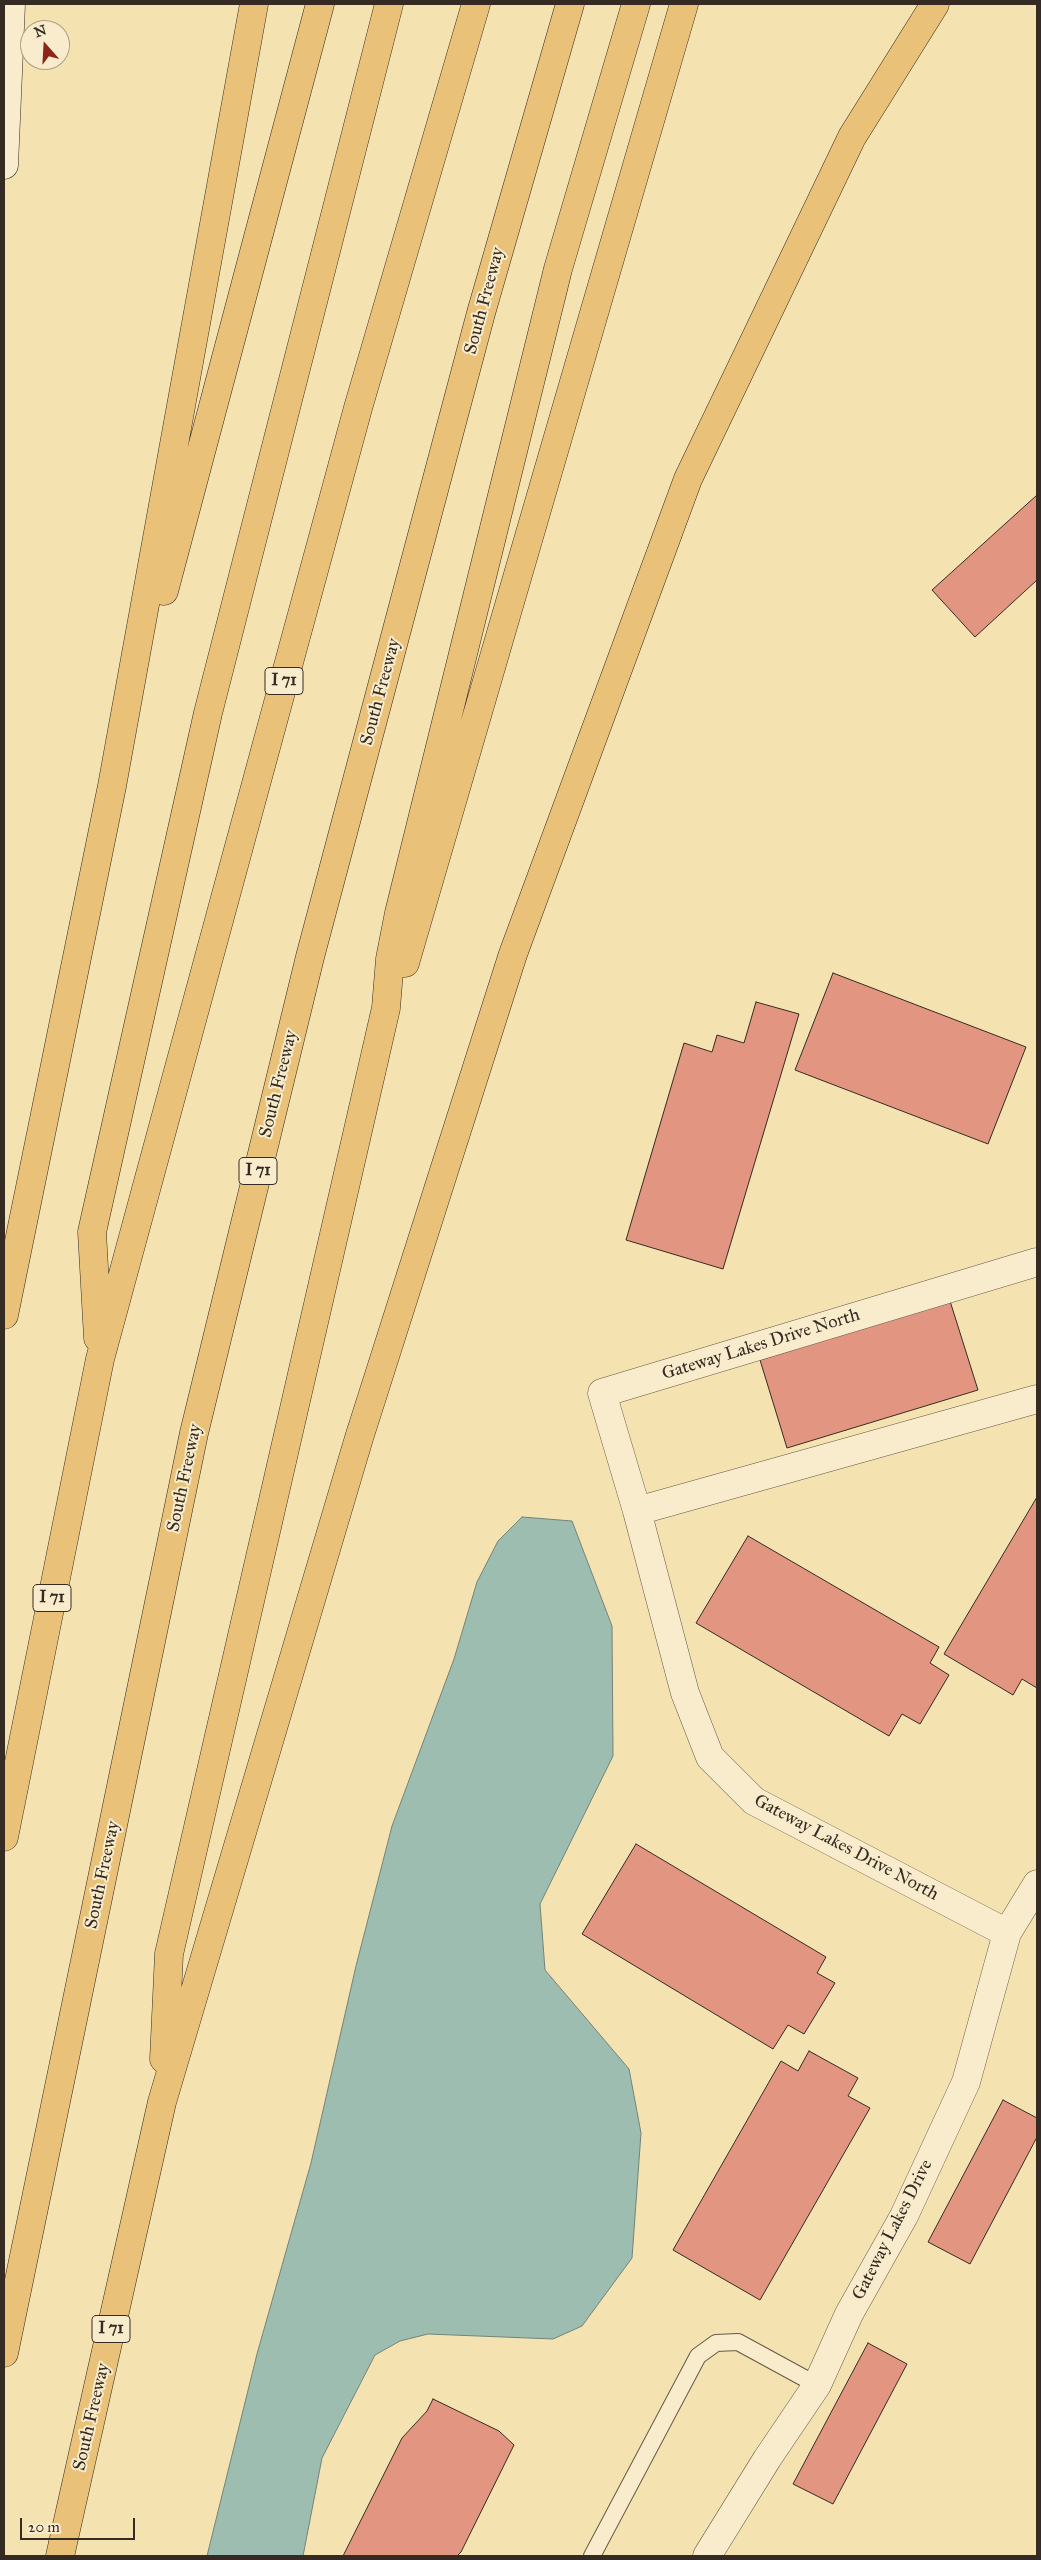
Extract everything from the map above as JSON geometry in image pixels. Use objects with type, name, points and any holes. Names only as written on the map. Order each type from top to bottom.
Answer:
[{"type":"highway","points":[[4,1315],[112,786],[254,4]]},
{"type":"highway","points":[[112,786],[320,4]]},
{"type":"highway","points":[[100,1359],[92,1232],[208,713],[389,4]]},
{"type":"highway","name":"I 71","points":[[4,1837],[100,1359],[358,408],[476,4]]},
{"type":"highway","name":"South Freeway","points":[[4,2353],[194,1433],[310,957],[481,313],[570,4]]},
{"type":"highway","points":[[162,2102],[169,1954],[386,1008],[390,959],[399,913],[558,269],[636,4]]},
{"type":"highway","points":[[386,1008],[408,954],[684,4]]},
{"type":"highway","points":[[162,2102],[359,1438],[517,945],[688,479],[852,137],[935,4]]},
{"type":"highway","name":"South Freeway","points":[[60,2556],[162,2102]]},
{"type":"street","points":[[4,165],[11,4]]},
{"type":"street","name":"Gateway Lakes Drive North","points":[[1007,1933],[754,1801],[710,1757],[685,1693],[637,1511],[602,1393],[1037,1262]]},
{"type":"street","points":[[637,1511],[1037,1399]]},
{"type":"street","name":"Gateway Lakes Drive","points":[[707,2556],[767,2458],[817,2385],[849,2314],[904,2216],[966,2082],[1007,1933],[1037,1884]]},
{"type":"lane","points":[[592,2556],[698,2356],[716,2343],[738,2342],[817,2385]]},
{"type":"shaded area","points":[[522,1517],[572,1521],[612,1626],[613,1756],[540,1904],[545,1970],[629,2069],[641,2133],[632,2258],[582,2326],[553,2339],[428,2334],[400,2341],[375,2355],[322,2458],[303,2556],[207,2556],[257,2354],[311,2163],[356,1966],[392,1826],[454,1659],[477,1582],[498,1541]]},
{"type":"building","points":[[1037,495],[1037,580],[975,637],[932,590]]},
{"type":"building","points":[[833,973],[1026,1047],[988,1144],[795,1070]]},
{"type":"building","points":[[756,1002],[799,1014],[723,1269],[626,1240],[684,1043],[712,1052],[717,1035],[744,1043]]},
{"type":"building","points":[[950,1301],[978,1390],[787,1448],[760,1360]]},
{"type":"building","points":[[1037,1497],[1037,1688],[1022,1679],[1013,1695],[944,1654]]},
{"type":"building","points":[[748,1536],[939,1647],[930,1663],[949,1675],[920,1724],[902,1714],[889,1736],[696,1623]]},
{"type":"building","points":[[636,1844],[826,1957],[817,1973],[835,1983],[804,2034],[788,2025],[773,2049],[582,1934]]},
{"type":"building","points":[[809,2051],[858,2078],[848,2096],[870,2108],[760,2300],[673,2250],[781,2061],[798,2071]]},
{"type":"building","points":[[1003,2100],[1037,2118],[1037,2137],[970,2264],[928,2242]]},
{"type":"building","points":[[868,2343],[907,2364],[833,2504],[793,2484]]},
{"type":"building","points":[[433,2399],[499,2431],[514,2445],[461,2552],[457,2556],[343,2556],[402,2438],[427,2411]]}]
